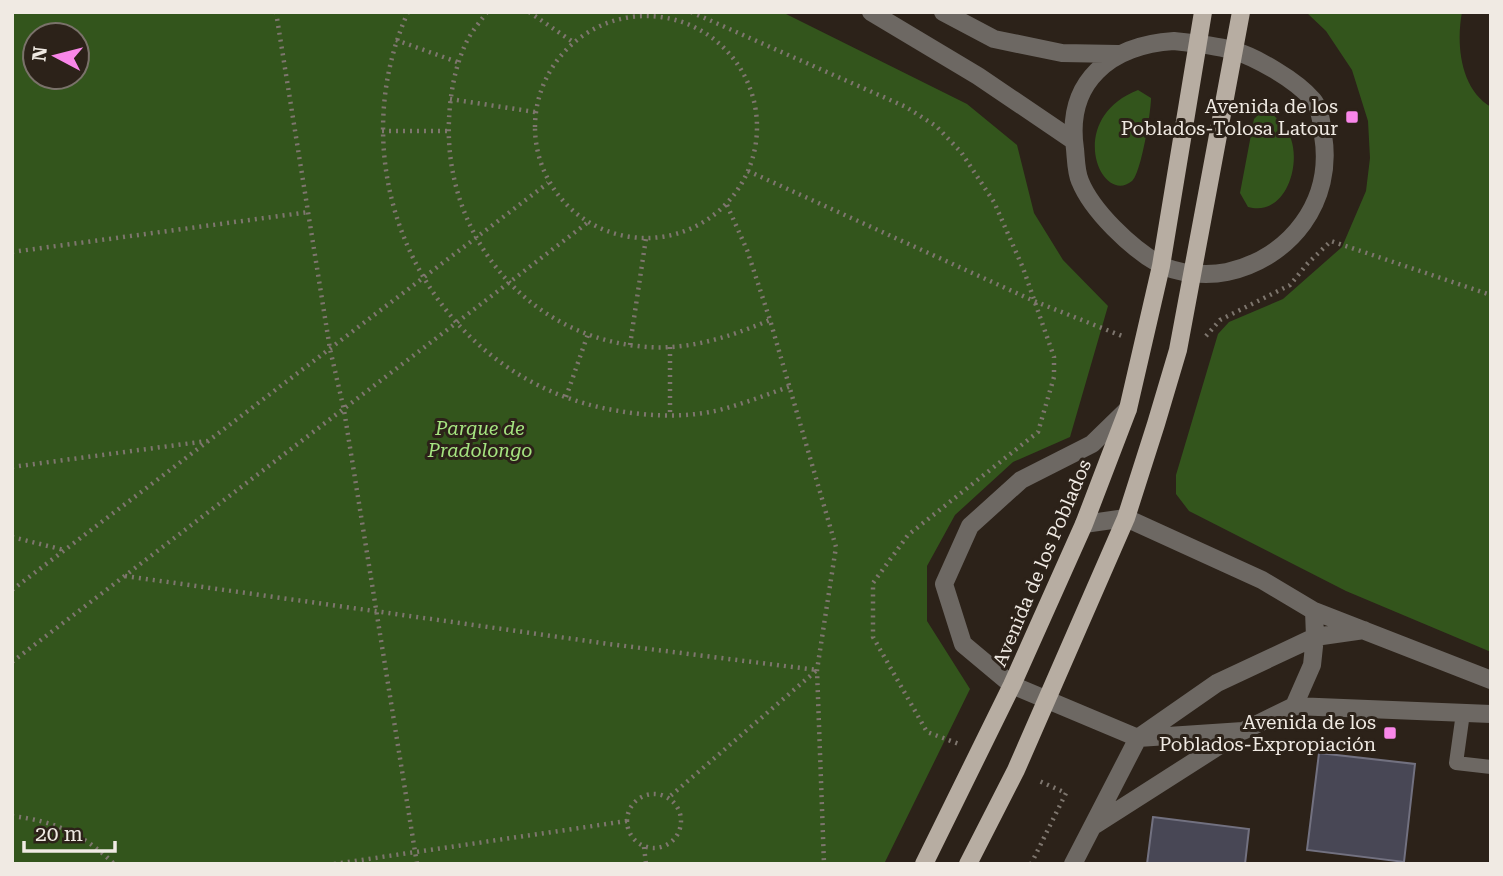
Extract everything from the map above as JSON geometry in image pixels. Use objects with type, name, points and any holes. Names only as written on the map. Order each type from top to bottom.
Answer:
[{"type":"main road","name":"Avenida de los Poblados","points":[[924,864],[1012,685],[1084,524],[1128,410],[1161,266],[1203,12]]},
{"type":"main road","points":[[968,864],[1016,770],[1126,518],[1178,350],[1241,12]]},
{"type":"street","points":[[871,12],[978,76],[1074,141]]},
{"type":"street","points":[[943,12],[994,39],[1062,53],[1118,54],[1152,42],[1174,41],[1233,50],[1280,74],[1314,101],[1322,123],[1326,149],[1320,187],[1304,224],[1286,244],[1260,259],[1226,272],[1192,273],[1161,266],[1123,237],[1098,210],[1079,180],[1074,141],[1076,112],[1083,89],[1095,74],[1118,54]]},
{"type":"street","points":[[1128,410],[1092,444],[1021,480],[970,526],[944,584],[963,643],[1012,685],[1138,737],[1243,731]]},
{"type":"street","points":[[1084,524],[1126,518],[1262,580],[1314,611],[1491,680]]},
{"type":"street","points":[[1294,706],[1312,665],[1314,611]]},
{"type":"street","points":[[1073,864],[1138,737],[1217,683],[1315,638],[1364,630]]},
{"type":"street","points":[[1095,825],[1243,731],[1294,706],[1491,714]]},
{"type":"lane","points":[[1463,713],[1456,763],[1491,766]]},
{"type":"path","points":[[275,12],[330,349],[344,410],[417,864]]},
{"type":"path","points":[[408,12],[396,40],[384,90],[382,145],[390,199],[408,251],[436,299],[473,340],[516,373],[566,397],[619,411],[670,415],[727,408],[790,386]]},
{"type":"path","points":[[487,12],[466,44],[460,63],[450,99],[447,150],[459,204],[484,252],[509,283],[550,316],[587,334],[630,345],[682,347],[727,338],[770,320]]},
{"type":"path","points":[[529,12],[573,42]]},
{"type":"path","points":[[691,12],[906,107],[936,126],[961,152],[994,202],[1023,268],[1054,357],[1054,377],[1038,432],[908,535],[873,583],[873,637],[927,732],[978,752]]},
{"type":"path","points":[[638,15],[674,18],[707,33],[734,57],[751,89],[758,124],[753,159],[742,184],[727,205],[696,228],[660,239],[622,237],[587,223],[565,205],[548,183],[536,147],[535,112],[548,72],[573,42],[603,23],[638,15]]},
{"type":"path","points":[[396,40],[460,63]]},
{"type":"path","points":[[450,99],[535,112]]},
{"type":"path","points":[[382,131],[448,131]]},
{"type":"path","points":[[748,171],[1034,301],[1112,333],[1143,342]]},
{"type":"path","points":[[12,590],[548,183]]},
{"type":"path","points":[[727,205],[747,250],[770,320],[836,547],[817,670],[824,864]]},
{"type":"path","points":[[12,252],[309,212]]},
{"type":"path","points":[[12,662],[587,223]]},
{"type":"path","points":[[630,345],[646,238]]},
{"type":"path","points":[[1178,350],[1199,355],[1204,339],[1220,320],[1290,285],[1331,241],[1491,295]]},
{"type":"path","points":[[566,397],[587,334]]},
{"type":"path","points":[[670,347],[670,415]]},
{"type":"path","points":[[12,467],[208,441]]},
{"type":"path","points":[[12,537],[64,550]]},
{"type":"path","points":[[125,576],[817,670]]},
{"type":"path","points":[[667,798],[817,670]]},
{"type":"path","points":[[1016,770],[1066,793],[1031,864]]},
{"type":"path","points":[[649,794],[667,798],[674,803],[681,820],[676,837],[662,847],[644,847],[631,836],[627,821],[633,804],[649,794]]},
{"type":"path","points":[[12,816],[54,824],[82,836],[114,864]]},
{"type":"path","points":[[334,864],[627,821]]},
{"type":"path","points":[[644,847],[646,864]]},
{"type":"green space","name":"Parque de Pradolongo","points":[[12,12],[782,12],[967,104],[1017,145],[1034,213],[1063,260],[1108,306],[1070,437],[1013,462],[955,515],[927,566],[927,621],[970,689],[884,864],[12,864]]},
{"type":"green space","points":[[1306,12],[1462,12],[1460,51],[1463,65],[1473,89],[1491,107],[1491,652],[1346,591],[1189,511],[1176,494],[1176,475],[1218,334],[1229,322],[1283,299],[1342,247],[1366,191],[1370,158],[1368,121],[1352,70],[1326,31]]},
{"type":"green space","points":[[1138,90],[1151,98],[1145,142],[1135,176],[1132,181],[1120,186],[1109,182],[1101,171],[1096,156],[1095,138],[1101,120],[1115,103]]},
{"type":"green space","points":[[1260,113],[1271,113],[1280,122],[1291,139],[1294,151],[1294,163],[1287,188],[1271,205],[1261,208],[1248,207],[1240,193],[1254,119]]},
{"type":"building","points":[[1319,753],[1415,764],[1404,862],[1307,850]]},
{"type":"building","points":[[1153,817],[1249,829],[1245,864],[1147,864]]},
{"type":"place","name":"Avenida de los Poblados-Tolosa Latour","points":[[1352,117]]},
{"type":"place","name":"Avenida de los Poblados-Expropiación","points":[[1390,733]]}]
